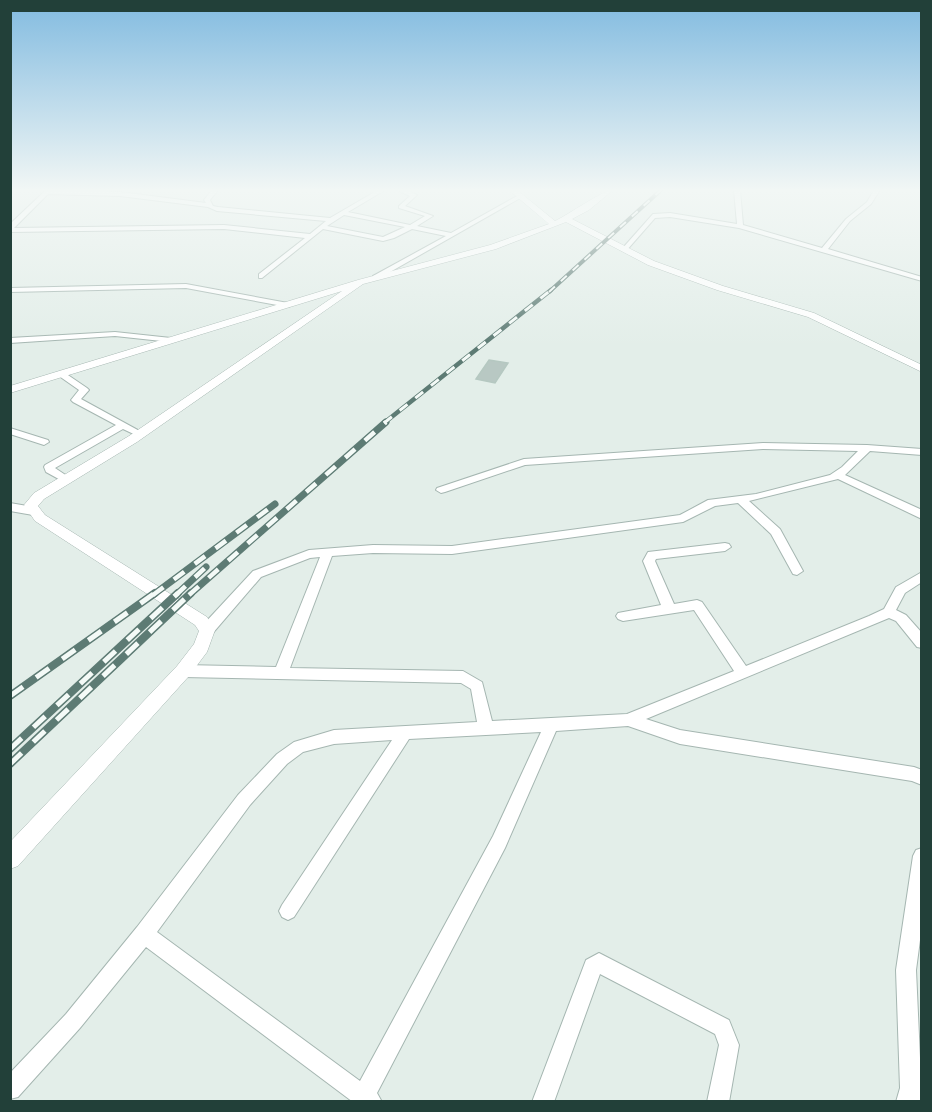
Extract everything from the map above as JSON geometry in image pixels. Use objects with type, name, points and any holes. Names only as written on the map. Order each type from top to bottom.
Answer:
[{"type":"street","points":[[262,276],[302,242]]},
{"type":"street","points":[[376,278],[440,242]]},
{"type":"street","points":[[10,390],[361,282],[505,242]]},
{"type":"street","points":[[609,242],[651,263],[720,288],[811,315],[921,369]]},
{"type":"street","points":[[624,250],[631,242]]},
{"type":"street","points":[[796,242],[921,279]]},
{"type":"street","points":[[824,250],[830,242]]},
{"type":"street","points":[[33,511],[31,505],[34,500],[140,434],[361,282]]},
{"type":"street","points":[[10,290],[186,286],[288,305]]},
{"type":"street","points":[[10,340],[115,334],[171,340]]},
{"type":"street","points":[[62,374],[84,390],[76,399],[140,434]]},
{"type":"street","points":[[66,480],[49,467],[123,424]]},
{"type":"street","points":[[10,431],[44,442]]},
{"type":"street","points":[[441,490],[524,462],[763,446],[867,447],[921,452]]},
{"type":"street","points":[[10,858],[183,671],[201,647],[207,630],[257,574],[296,558],[328,552],[452,550],[683,518],[712,503],[767,495],[837,475],[867,447]]},
{"type":"street","points":[[837,475],[921,515]]},
{"type":"street","points":[[740,499],[776,532],[797,571]]},
{"type":"street","points":[[10,507],[33,511],[201,621],[207,630]]},
{"type":"street","points":[[669,608],[649,561],[652,555],[725,547]]},
{"type":"street","points":[[281,673],[328,552]]},
{"type":"street","points":[[10,1089],[74,1021],[144,934],[244,800],[282,759],[299,747],[334,737],[628,720],[889,612],[900,590],[921,576]]},
{"type":"street","points":[[623,616],[691,604],[702,609],[743,673]]},
{"type":"street","points":[[889,612],[901,618],[921,643]]},
{"type":"street","points":[[183,671],[464,677],[477,686],[486,728]]},
{"type":"street","points":[[628,720],[680,737],[779,751],[921,777]]},
{"type":"street","points":[[144,934],[367,1099],[499,842],[551,725]]},
{"type":"street","points":[[288,910],[405,733]]},
{"type":"street","points":[[913,1094],[906,970],[921,856]]},
{"type":"street","points":[[543,1101],[593,967],[599,963],[722,1027],[729,1045],[718,1101]]},
{"type":"building","points":[[489,360],[508,363],[495,383],[476,379]]},
{"type":"railway","points":[[549,292],[604,242]]},
{"type":"railway","points":[[384,423],[551,290]]},
{"type":"railway","points":[[189,595],[386,422]]},
{"type":"railway","points":[[153,595],[275,504]]},
{"type":"railway","points":[[176,595],[206,567]]},
{"type":"railway","points":[[10,696],[155,593]]},
{"type":"railway","points":[[10,749],[178,593]]},
{"type":"railway","points":[[10,764],[191,593]]}]
